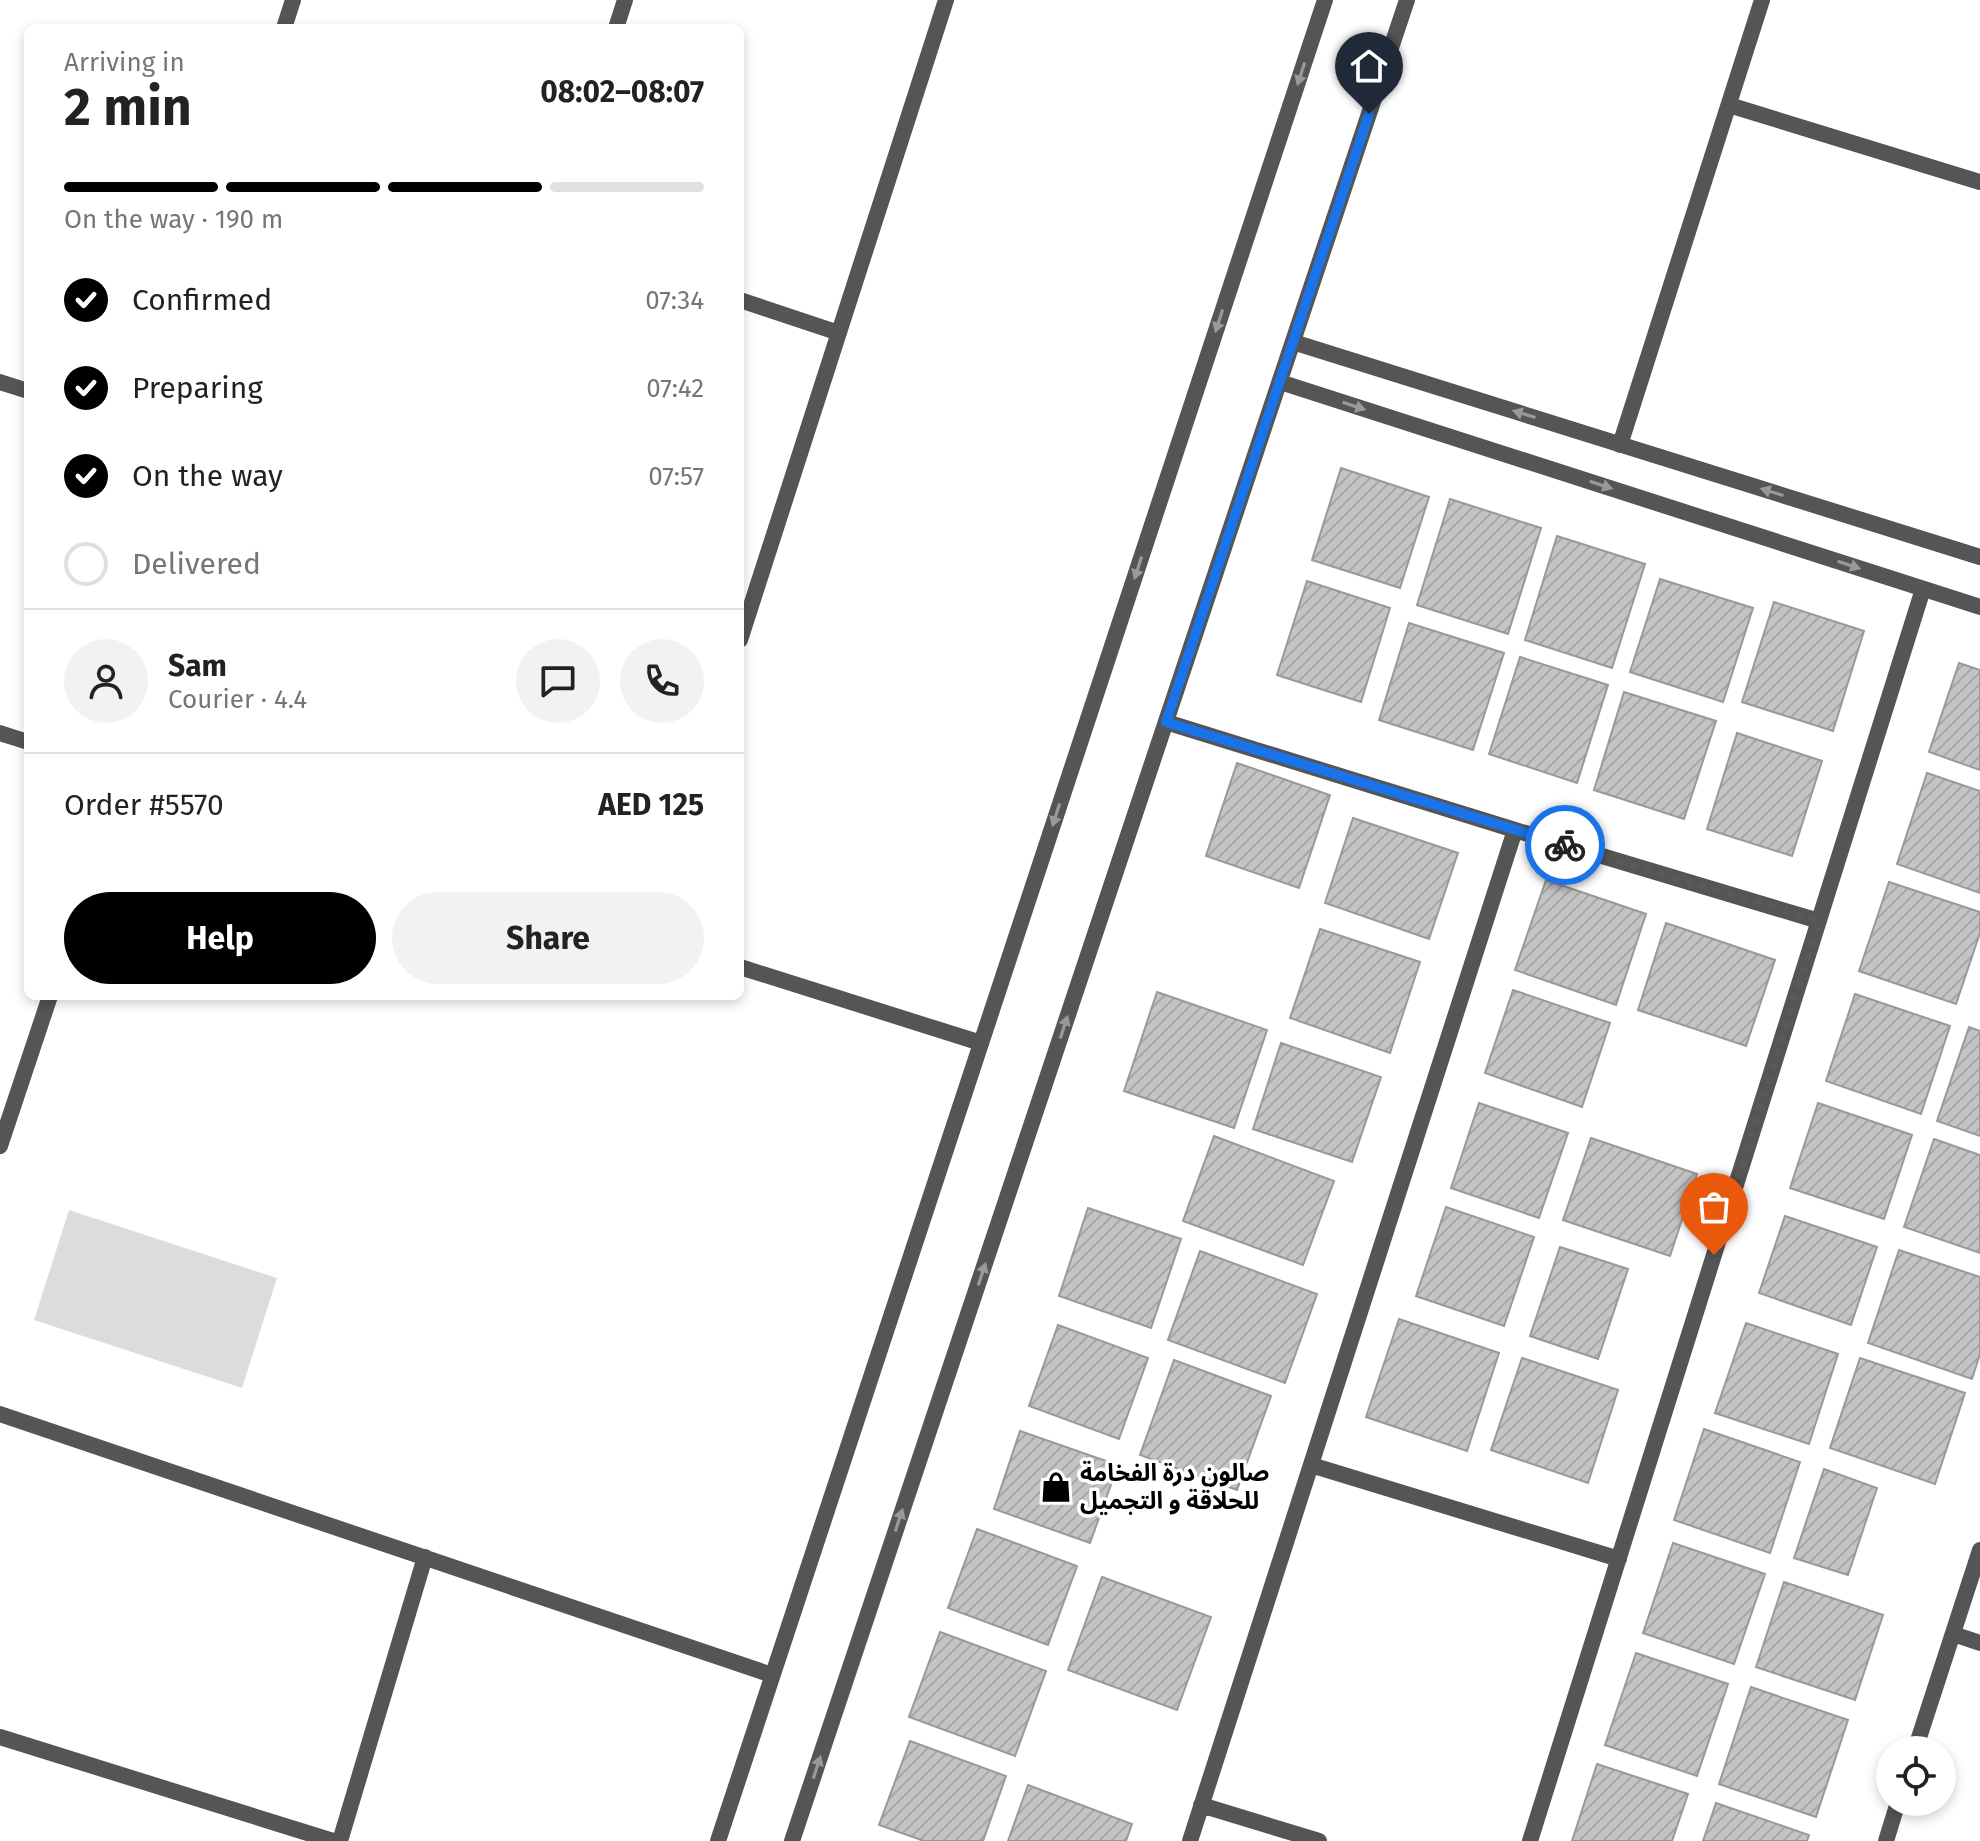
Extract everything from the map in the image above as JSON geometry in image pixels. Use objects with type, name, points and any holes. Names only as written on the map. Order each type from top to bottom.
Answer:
[{"type":"street","points":[[285,24],[293,0]]},
{"type":"street","points":[[617,24],[625,0]]},
{"type":"street","points":[[744,617],[946,0]]},
{"type":"street","points":[[718,1841],[1325,0]]},
{"type":"street","points":[[792,1841],[1407,0]]},
{"type":"street","points":[[1620,445],[1762,0]]},
{"type":"street","points":[[1729,105],[1980,182]]},
{"type":"street","points":[[744,301],[839,333]]},
{"type":"street","points":[[1293,342],[1980,557]]},
{"type":"street","points":[[0,382],[24,390]]},
{"type":"street","points":[[1280,382],[1980,607]]},
{"type":"street","points":[[1530,1841],[1923,589]]},
{"type":"street","points":[[1166,722],[1819,921]]},
{"type":"street","points":[[0,733],[24,741]]},
{"type":"street","points":[[1190,1841],[1515,830]]},
{"type":"street","points":[[744,968],[981,1043]]},
{"type":"street","points":[[0,1146],[49,1000]]},
{"type":"street","points":[[0,1414],[772,1675]]},
{"type":"street","points":[[1311,1465],[1619,1559]]},
{"type":"street","points":[[1920,1736],[1980,1550]]},
{"type":"street","points":[[340,1841],[425,1557]]},
{"type":"street","points":[[1953,1634],[1980,1643]]},
{"type":"street","points":[[0,1737],[333,1841]]},
{"type":"street","points":[[1201,1805],[1319,1841]]},
{"type":"street","points":[[1886,1841],[1894,1816]]},
{"type":"shaded area","points":[[69,1210],[277,1278],[242,1388],[34,1320]]},
{"type":"building","points":[[1341,468],[1429,497],[1400,588],[1312,560]]},
{"type":"building","points":[[1450,499],[1541,528],[1508,634],[1417,605]]},
{"type":"building","points":[[1557,536],[1645,564],[1612,668],[1525,640]]},
{"type":"building","points":[[1660,579],[1753,608],[1723,702],[1630,672]]},
{"type":"building","points":[[1307,581],[1390,608],[1361,702],[1277,675]]},
{"type":"building","points":[[1774,602],[1864,631],[1833,731],[1742,702]]},
{"type":"building","points":[[1409,623],[1504,653],[1473,750],[1379,720]]},
{"type":"building","points":[[1520,657],[1608,685],[1577,783],[1489,754]]},
{"type":"building","points":[[1959,663],[1980,670],[1980,770],[1929,752]]},
{"type":"building","points":[[1624,692],[1716,721],[1684,819],[1594,790]]},
{"type":"building","points":[[1737,733],[1822,761],[1792,856],[1707,829]]},
{"type":"building","points":[[1237,763],[1330,795],[1299,888],[1206,856]]},
{"type":"building","points":[[1927,773],[1980,791],[1980,893],[1897,864]]},
{"type":"building","points":[[1353,818],[1458,853],[1429,939],[1325,903]]},
{"type":"building","points":[[1546,880],[1646,914],[1616,1005],[1515,970]]},
{"type":"building","points":[[1889,882],[1980,912],[1980,933],[1956,1004],[1859,971]]},
{"type":"building","points":[[1666,923],[1775,960],[1746,1046],[1638,1010]]},
{"type":"building","points":[[1320,929],[1420,962],[1390,1053],[1290,1018]]},
{"type":"building","points":[[1513,990],[1610,1023],[1582,1107],[1485,1073]]},
{"type":"building","points":[[1157,992],[1267,1030],[1234,1128],[1124,1091]]},
{"type":"building","points":[[1855,994],[1950,1026],[1921,1114],[1826,1081]]},
{"type":"building","points":[[1969,1027],[1980,1031],[1980,1136],[1937,1121]]},
{"type":"building","points":[[1281,1043],[1381,1077],[1352,1162],[1253,1129]]},
{"type":"building","points":[[1479,1103],[1568,1133],[1539,1218],[1451,1188]]},
{"type":"building","points":[[1818,1103],[1912,1135],[1884,1219],[1790,1188]]},
{"type":"building","points":[[1214,1136],[1334,1181],[1303,1265],[1183,1221]]},
{"type":"building","points":[[1591,1138],[1697,1174],[1670,1256],[1563,1220]]},
{"type":"building","points":[[1934,1139],[1980,1155],[1980,1253],[1904,1227]]},
{"type":"building","points":[[1446,1207],[1534,1237],[1504,1326],[1416,1296]]},
{"type":"building","points":[[1088,1208],[1181,1239],[1151,1328],[1059,1296]]},
{"type":"building","points":[[1785,1216],[1877,1247],[1851,1325],[1759,1293]]},
{"type":"building","points":[[1560,1247],[1628,1269],[1598,1359],[1530,1336]]},
{"type":"building","points":[[1899,1250],[1980,1277],[1980,1354],[1972,1379],[1868,1343]]},
{"type":"building","points":[[1200,1251],[1317,1294],[1285,1383],[1168,1340]]},
{"type":"building","points":[[1399,1319],[1499,1353],[1467,1451],[1366,1417]]},
{"type":"building","points":[[1746,1323],[1838,1354],[1809,1444],[1715,1413]]},
{"type":"building","points":[[1058,1325],[1148,1358],[1119,1439],[1029,1406]]},
{"type":"building","points":[[1522,1358],[1618,1390],[1588,1483],[1491,1450]]},
{"type":"building","points":[[1860,1358],[1965,1393],[1935,1484],[1830,1448]]},
{"type":"building","points":[[1174,1360],[1271,1396],[1237,1490],[1140,1455]]},
{"type":"building","points":[[1704,1429],[1800,1462],[1770,1553],[1674,1520]]},
{"type":"building","name":"صالون درة الفخامة للحلاقة و التجميل","points":[[1020,1431],[1118,1465],[1090,1543],[994,1509]]},
{"type":"building","points":[[1824,1469],[1877,1488],[1848,1575],[1794,1558]]},
{"type":"building","points":[[977,1529],[1077,1566],[1048,1645],[948,1608]]},
{"type":"building","points":[[1673,1543],[1765,1574],[1734,1664],[1643,1633]]},
{"type":"building","points":[[1102,1577],[1211,1617],[1177,1710],[1068,1670]]},
{"type":"building","points":[[1784,1582],[1883,1615],[1855,1700],[1756,1667]]},
{"type":"building","points":[[940,1632],[1046,1671],[1015,1756],[909,1717]]},
{"type":"building","points":[[1636,1653],[1728,1684],[1697,1776],[1605,1745]]},
{"type":"building","points":[[1751,1687],[1848,1720],[1816,1817],[1719,1784]]},
{"type":"building","points":[[910,1741],[1006,1776],[983,1841],[924,1841],[879,1825]]},
{"type":"building","points":[[1597,1764],[1688,1794],[1672,1841],[1572,1841]]},
{"type":"building","points":[[1028,1785],[1132,1824],[1126,1841],[1008,1841]]},
{"type":"building","points":[[1716,1803],[1809,1835],[1807,1841],[1703,1841]]},
{"type":"way so far","points":[[1565,845],[1819,921],[1714,1255]]},
{"type":"place","name":"صالون درة الفخامة للحلاقة و التجميل","points":[[1056,1487]]},
{"type":"route","points":[[1369,114],[1166,722],[1565,845]]}]
